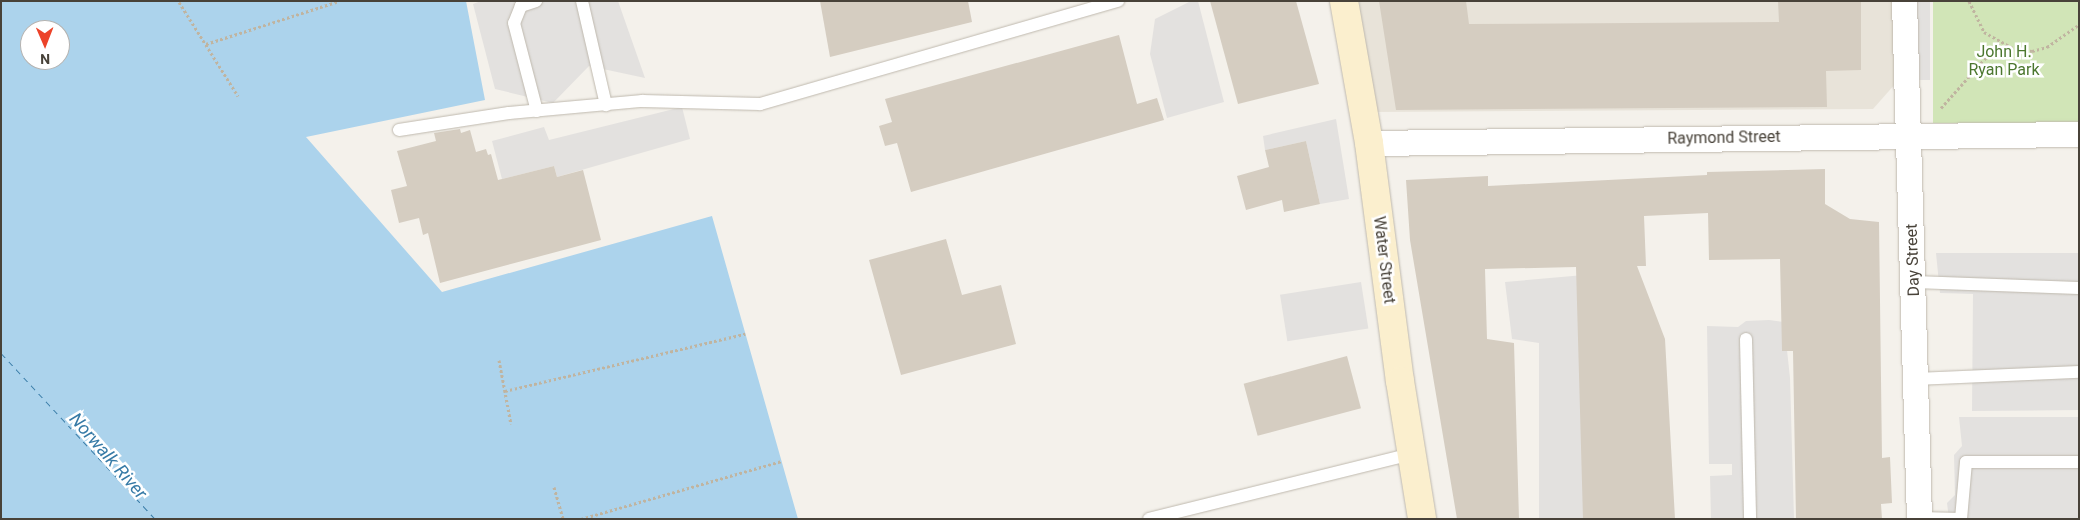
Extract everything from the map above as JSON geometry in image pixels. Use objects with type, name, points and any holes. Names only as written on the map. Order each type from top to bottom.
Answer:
[{"type":"main road","name":"Water Street","points":[[1344,1],[1368,143],[1422,519]]},
{"type":"street","name":"Day Street","points":[[1904,1],[1907,137],[1914,282],[1919,518]]},
{"type":"street","name":"Raymond Street","points":[[1368,143],[2079,134]]},
{"type":"lane","points":[[536,1],[521,6],[514,23],[537,111]]},
{"type":"lane","points":[[582,1],[606,104]]},
{"type":"lane","points":[[399,130],[537,111],[606,104],[760,104],[1118,1]]},
{"type":"lane","points":[[1914,282],[2079,288]]},
{"type":"lane","points":[[1746,339],[1750,519]]},
{"type":"lane","points":[[1916,379],[2079,372]]},
{"type":"lane","points":[[1149,519],[1412,454]]},
{"type":"lane","points":[[1919,518],[1961,519],[1966,462],[2079,462]]},
{"type":"path","points":[[206,44],[339,1]]},
{"type":"path","points":[[1969,1],[1984,32],[1999,43],[2032,52],[2057,43],[2079,25]]},
{"type":"path","points":[[179,2],[238,96]]},
{"type":"path","points":[[1938,111],[1999,43]]},
{"type":"path","points":[[505,391],[745,334]]},
{"type":"path","points":[[500,360],[511,424]]},
{"type":"path","points":[[581,519],[782,461]]},
{"type":"path","points":[[554,487],[563,519]]},
{"type":"shaded area","points":[[481,1],[618,1],[645,78],[589,66],[553,103],[495,89],[473,4]]},
{"type":"shaded area","points":[[1191,1],[1198,1],[1224,102],[1167,118],[1150,54],[1155,19]]},
{"type":"shaded area","points":[[1354,1],[1893,1],[1896,83],[1873,109],[1373,112]]},
{"type":"shaded area","points":[[1916,1],[1930,1],[1930,80],[1916,80]]},
{"type":"shaded area","points":[[682,107],[690,139],[557,177],[554,166],[502,179],[492,141],[544,127],[549,140]]},
{"type":"shaded area","points":[[1336,119],[1349,199],[1320,204],[1306,141],[1265,150],[1263,136]]},
{"type":"shaded area","points":[[1936,253],[2079,253],[2079,410],[1972,411],[1973,294],[1940,293]]},
{"type":"shaded area","points":[[1607,273],[1595,519],[1539,519],[1539,343],[1512,339],[1505,282]]},
{"type":"shaded area","points":[[1361,282],[1368,328],[1287,341],[1280,295]]},
{"type":"shaded area","points":[[1769,320],[1784,322],[1790,378],[1794,519],[1711,519],[1710,476],[1732,475],[1732,464],[1709,464],[1707,326],[1738,327],[1746,321]]},
{"type":"shaded area","points":[[1959,417],[2079,417],[2079,519],[1949,519],[1947,503],[1955,495],[1954,455],[1962,446]]},
{"type":"green space","name":"John H. Ryan Park","points":[[1933,1],[2079,1],[2079,123],[1933,123]]},
{"type":"water","name":"Norwalk River","points":[[1,1],[466,1],[485,100],[306,137],[442,292],[712,216],[798,519],[1,519]]},
{"type":"building","points":[[820,1],[968,1],[972,22],[830,57]]},
{"type":"building","points":[[1210,1],[1296,1],[1319,84],[1238,104]]},
{"type":"building","points":[[1379,1],[1466,1],[1469,24],[1779,22],[1778,1],[1861,1],[1861,70],[1826,71],[1827,107],[1396,110]]},
{"type":"building","points":[[1119,35],[1137,104],[1157,98],[1164,120],[911,192],[897,143],[885,146],[879,126],[892,122],[885,99]]},
{"type":"building","points":[[460,129],[461,133],[470,130],[476,152],[486,149],[488,155],[491,154],[498,180],[554,166],[557,177],[583,170],[601,240],[440,283],[428,233],[423,235],[419,218],[399,223],[391,190],[407,186],[397,151],[436,141],[434,133]]},
{"type":"building","points":[[1306,141],[1320,204],[1284,212],[1282,200],[1246,210],[1237,176],[1269,167],[1265,150]]},
{"type":"building","points":[[1825,169],[1825,204],[1850,219],[1879,222],[1882,458],[1890,457],[1892,503],[1881,504],[1882,519],[1796,519],[1793,351],[1782,351],[1780,259],[1709,260],[1708,213],[1644,216],[1646,266],[1637,266],[1665,339],[1675,519],[1583,519],[1576,267],[1485,269],[1487,339],[1514,343],[1519,519],[1457,519],[1410,240],[1406,180],[1488,176],[1488,186],[1707,175],[1707,172]]},
{"type":"building","points":[[946,239],[962,295],[1001,285],[1016,344],[901,375],[869,260]]},
{"type":"building","points":[[1347,356],[1361,408],[1258,436],[1244,384]]},
{"type":"ferry route","points":[[1,353],[155,519]]}]
